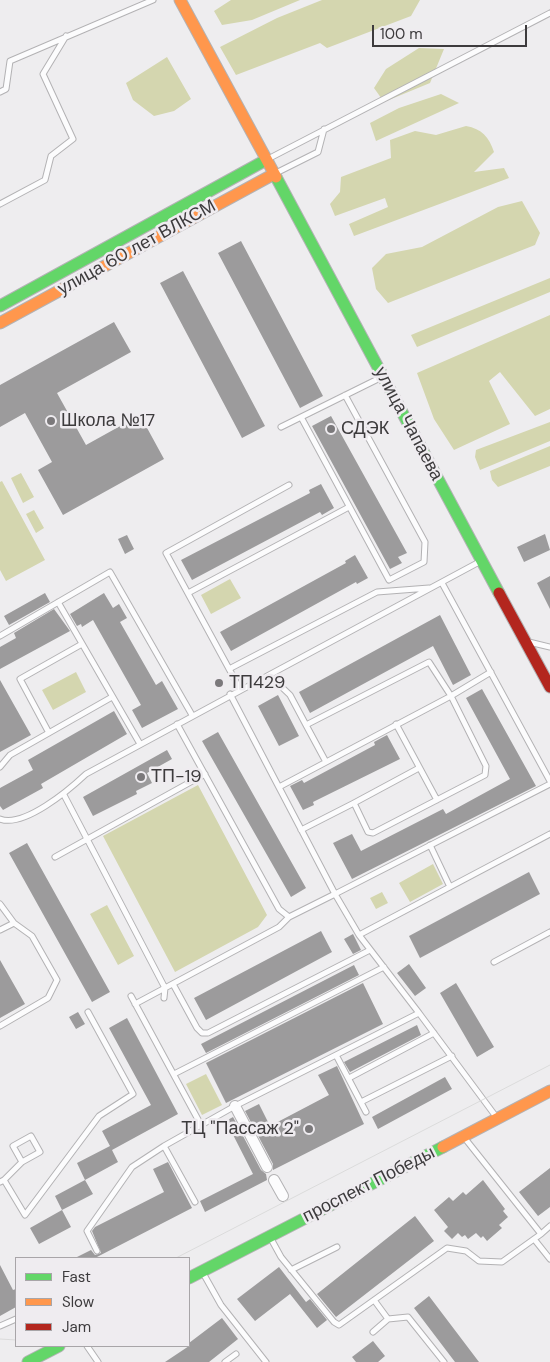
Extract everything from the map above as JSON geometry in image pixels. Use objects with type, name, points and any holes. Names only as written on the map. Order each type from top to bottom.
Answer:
[{"type":"street","name":"улица Чапаева","points":[[180,0],[550,688]]},
{"type":"street","name":"улица 60 лет ВЛКСМ","points":[[0,306],[266,160]]},
{"type":"street","name":"улица 60 лет ВЛКСМ","points":[[0,323],[274,174]]},
{"type":"street","name":"проспект Победы","points":[[190,1278],[550,1091]]},
{"type":"street","points":[[235,1106],[267,1168]]},
{"type":"street","points":[[274,1180],[282,1196]]},
{"type":"street","points":[[28,1362],[57,1347]]},
{"type":"lane","points":[[0,92],[6,89],[10,61],[153,0]]},
{"type":"lane","points":[[266,160],[550,12]]},
{"type":"lane","points":[[0,204],[45,180],[51,156],[73,139],[43,74],[66,36]]},
{"type":"lane","points":[[274,174],[318,152],[324,130]]},
{"type":"lane","points":[[281,428],[382,377]]},
{"type":"lane","points":[[301,418],[389,580],[424,562],[425,542],[346,395]]},
{"type":"lane","points":[[240,690],[166,553],[290,485]]},
{"type":"lane","points":[[188,593],[349,507]]},
{"type":"lane","points":[[0,819],[16,821],[64,794],[86,774],[192,714],[482,561]]},
{"type":"lane","points":[[0,636],[110,572],[192,714]]},
{"type":"lane","points":[[135,1004],[279,927],[289,917],[430,846],[550,782],[442,583]]},
{"type":"lane","points":[[229,669],[377,592],[432,588]]},
{"type":"lane","points":[[58,602],[140,744]]},
{"type":"lane","points":[[525,640],[550,647]]},
{"type":"lane","points":[[50,733],[20,679],[82,644]]},
{"type":"lane","points":[[306,725],[425,662],[432,664],[451,696],[487,770],[485,775],[370,834],[354,803]]},
{"type":"lane","points":[[279,787],[451,696],[491,672]]},
{"type":"lane","points":[[269,675],[290,695],[326,762]]},
{"type":"lane","points":[[230,694],[335,894],[360,935],[498,1118]]},
{"type":"lane","points":[[0,767],[10,755],[112,697]]},
{"type":"lane","points":[[177,724],[279,909],[289,917]]},
{"type":"lane","points":[[396,724],[436,800]]},
{"type":"lane","points":[[301,830],[419,768]]},
{"type":"lane","points":[[55,857],[205,774]]},
{"type":"lane","points":[[64,794],[166,988],[164,998]]},
{"type":"lane","points":[[360,935],[550,834]]},
{"type":"lane","points":[[430,846],[450,887]]},
{"type":"lane","points":[[0,904],[14,923],[32,936],[56,980],[48,998],[0,1026]]},
{"type":"lane","points":[[0,930],[14,923]]},
{"type":"lane","points":[[494,962],[550,932]]},
{"type":"lane","points":[[173,984],[197,1028],[202,1033],[208,1033],[370,950]]},
{"type":"lane","points":[[174,1074],[384,967]]},
{"type":"lane","points":[[131,996],[201,1125]]},
{"type":"lane","points":[[22,1162],[13,1146],[31,1136],[40,1152],[22,1162],[2,1181],[25,1215],[98,1116],[133,1094],[88,1012]]},
{"type":"lane","points":[[97,1251],[86,1231],[132,1167],[164,1146],[235,1106],[419,1013]]},
{"type":"lane","points":[[349,1078],[434,1033]]},
{"type":"lane","points":[[336,1055],[366,1112]]},
{"type":"lane","points":[[361,1102],[452,1056]]},
{"type":"lane","points":[[463,1136],[541,1234]]},
{"type":"lane","points":[[164,1146],[195,1202]]},
{"type":"lane","points":[[270,1236],[281,1257],[291,1270],[334,1322],[339,1325],[447,1248],[466,1251],[479,1261],[502,1262],[550,1226]]},
{"type":"lane","points":[[534,1239],[550,1259]]},
{"type":"lane","points":[[291,1270],[337,1247]]},
{"type":"lane","points":[[202,1272],[221,1305],[266,1362]]},
{"type":"lane","points":[[374,1300],[388,1319]]},
{"type":"lane","points":[[373,1332],[388,1319],[408,1316],[444,1362]]},
{"type":"lane","points":[[0,1326],[15,1319]]},
{"type":"lane","points":[[88,1347],[98,1362]]},
{"type":"lane","points":[[225,1362],[236,1354]]},
{"type":"green space","points":[[231,0],[300,0],[252,20],[222,25],[214,11]]},
{"type":"green space","points":[[322,0],[420,0],[411,16],[327,48],[320,43],[236,75],[220,47],[277,18]]},
{"type":"green space","points":[[419,48],[444,49],[430,83],[384,102],[374,88],[386,69]]},
{"type":"green space","points":[[167,57],[191,99],[174,111],[154,116],[133,100],[126,83]]},
{"type":"green space","points":[[441,94],[459,103],[376,141],[370,123],[399,108]]},
{"type":"green space","points":[[466,126],[484,134],[494,152],[474,172],[504,168],[509,178],[354,236],[349,224],[388,207],[385,198],[335,216],[330,204],[340,192],[341,177],[391,158],[390,140],[415,131],[436,135]]},
{"type":"green space","points":[[522,201],[540,233],[535,245],[388,303],[376,289],[372,268],[386,254],[422,247],[498,207]]},
{"type":"green space","points":[[550,278],[550,292],[417,347],[411,335]]},
{"type":"green space","points":[[550,315],[550,409],[535,416],[500,372],[489,381],[510,424],[454,450],[434,419],[417,373]]},
{"type":"green space","points":[[550,422],[550,441],[480,470],[475,457],[476,450]]},
{"type":"green space","points":[[550,446],[550,466],[498,487],[492,480],[490,471]]},
{"type":"green space","points":[[21,473],[34,497],[23,503],[11,478]]},
{"type":"green space","points":[[2,481],[45,560],[6,581],[0,570],[0,482]]},
{"type":"green space","points":[[34,510],[44,528],[36,533],[26,514]]},
{"type":"green space","points":[[230,579],[241,598],[211,614],[201,595]]},
{"type":"green space","points":[[76,672],[86,692],[53,710],[42,690]]},
{"type":"green space","points":[[198,785],[267,915],[258,927],[175,972],[103,836]]},
{"type":"green space","points":[[433,864],[443,884],[410,902],[399,883]]},
{"type":"green space","points":[[382,892],[388,903],[376,909],[370,898]]},
{"type":"green space","points":[[107,905],[134,956],[118,965],[90,914]]},
{"type":"green space","points":[[206,1074],[222,1105],[202,1115],[186,1084]]},
{"type":"building","points":[[241,241],[323,396],[300,408],[218,253]]},
{"type":"building","points":[[183,271],[265,426],[242,438],[160,283]]},
{"type":"building","name":"Школа №17","points":[[114,322],[131,352],[57,393],[86,445],[140,415],[164,459],[63,515],[38,470],[52,462],[25,413],[0,427],[0,385]]},
{"type":"building","points":[[331,416],[407,553],[398,557],[402,563],[390,569],[312,426]]},
{"type":"building","points":[[321,484],[334,508],[322,515],[320,512],[192,580],[181,560],[310,493],[309,490]]},
{"type":"building","points":[[545,534],[550,550],[524,562],[517,547]]},
{"type":"building","points":[[127,535],[134,549],[125,554],[118,539]]},
{"type":"building","points":[[355,555],[368,578],[357,584],[356,582],[231,651],[220,632],[346,563],[345,561]]},
{"type":"building","points":[[550,576],[550,609],[537,583]]},
{"type":"building","points":[[45,593],[50,602],[9,625],[4,616]]},
{"type":"building","points":[[104,593],[113,608],[119,604],[127,618],[120,622],[156,685],[162,681],[178,709],[142,728],[132,710],[141,705],[93,620],[82,627],[81,624],[77,626],[70,614]]},
{"type":"building","points":[[54,609],[70,631],[0,669],[0,647],[16,638],[14,633]]},
{"type":"building","points":[[440,615],[471,675],[453,685],[433,646],[310,713],[299,692]]},
{"type":"building","points":[[0,680],[31,735],[0,752]]},
{"type":"building","points":[[482,689],[536,786],[352,879],[333,843],[352,834],[361,851],[443,809],[446,814],[510,779],[466,698]]},
{"type":"building","points":[[278,695],[299,736],[279,746],[258,706]]},
{"type":"building","points":[[114,711],[127,734],[41,784],[43,788],[3,810],[0,806],[0,788],[33,770],[28,760]]},
{"type":"building","points":[[218,732],[306,888],[291,897],[202,741]]},
{"type":"building","points":[[387,735],[400,759],[313,802],[314,805],[303,810],[290,786],[302,780],[304,783],[375,745],[374,742]]},
{"type":"building","points":[[167,750],[172,759],[147,773],[152,783],[136,791],[137,794],[93,816],[83,797]]},
{"type":"building","points":[[27,843],[110,992],[92,1002],[9,853]]},
{"type":"building","points":[[529,872],[540,894],[420,958],[409,936]]},
{"type":"building","points":[[321,931],[332,952],[206,1020],[194,998]]},
{"type":"building","points":[[353,934],[361,950],[353,954],[344,939]]},
{"type":"building","points":[[0,960],[25,1004],[0,1018]]},
{"type":"building","points":[[409,964],[426,988],[415,996],[397,973]]},
{"type":"building","points":[[354,965],[359,975],[206,1053],[201,1044]]},
{"type":"building","points":[[363,983],[383,1024],[226,1103],[206,1063]]},
{"type":"building","points":[[456,983],[494,1047],[477,1057],[440,993]]},
{"type":"building","points":[[78,1012],[85,1024],[76,1029],[69,1017]]},
{"type":"building","points":[[127,1018],[178,1114],[112,1150],[118,1162],[85,1180],[77,1163],[110,1146],[102,1131],[151,1105],[109,1028]]},
{"type":"building","points":[[417,1025],[421,1035],[350,1072],[344,1062]]},
{"type":"building","name":"ТЦ \"Пассаж 2\"","points":[[337,1066],[364,1124],[273,1170],[273,1164],[245,1111],[259,1104],[270,1126],[329,1095],[318,1075]]},
{"type":"building","points":[[445,1077],[452,1089],[378,1129],[372,1117]]},
{"type":"building","points":[[233,1117],[261,1170],[266,1174],[267,1180],[205,1212],[200,1201],[253,1174],[226,1121]]},
{"type":"building","points":[[168,1162],[192,1208],[97,1257],[77,1257],[91,1250],[95,1255],[101,1253],[92,1231],[95,1227],[164,1192],[153,1169]]},
{"type":"building","points":[[550,1168],[550,1207],[538,1216],[519,1192]]},
{"type":"building","points":[[85,1180],[93,1194],[62,1210],[55,1196]]},
{"type":"building","points":[[483,1180],[505,1209],[503,1211],[508,1217],[499,1225],[502,1228],[487,1241],[483,1236],[481,1238],[476,1233],[468,1239],[465,1235],[462,1237],[458,1233],[452,1239],[444,1231],[448,1227],[434,1210],[449,1197],[453,1201],[463,1192],[466,1195]]},
{"type":"building","points":[[62,1210],[71,1227],[39,1244],[30,1228]]},
{"type":"building","points":[[415,1216],[434,1241],[336,1317],[317,1294]]},
{"type":"building","points":[[0,1265],[13,1290],[15,1289],[15,1308],[0,1316]]},
{"type":"building","points":[[279,1267],[306,1302],[310,1299],[327,1320],[317,1328],[290,1294],[255,1321],[237,1299]]},
{"type":"building","points":[[429,1296],[479,1362],[455,1362],[414,1308]]},
{"type":"building","points":[[222,1318],[238,1339],[209,1362],[165,1362],[190,1347],[190,1342]]},
{"type":"building","points":[[373,1341],[385,1356],[378,1362],[356,1362],[352,1357]]},
{"type":"tram line","points":[[178,1257],[550,1065]]},
{"type":"tram line","points":[[0,1339],[15,1340]]},
{"type":"traffic: fast","points":[[0,306],[266,160]]},
{"type":"traffic: fast","points":[[276,177],[499,593]]},
{"type":"traffic: fast","points":[[190,1277],[443,1147]]},
{"type":"traffic: fast","points":[[28,1362],[57,1347]]},
{"type":"traffic: slow","points":[[180,0],[276,177]]},
{"type":"traffic: slow","points":[[0,323],[274,174]]},
{"type":"traffic: slow","points":[[443,1147],[550,1091]]},
{"type":"traffic: jam","points":[[499,593],[550,687]]},
{"type":"place","name":"Школа №17","points":[[51,421]]},
{"type":"place","name":"СДЭК","points":[[331,429]]},
{"type":"place","name":"ТП429","points":[[219,683]]},
{"type":"place","name":"ТП-19","points":[[141,777]]},
{"type":"place","name":"ТЦ \"Пассаж 2\"","points":[[309,1129]]}]
